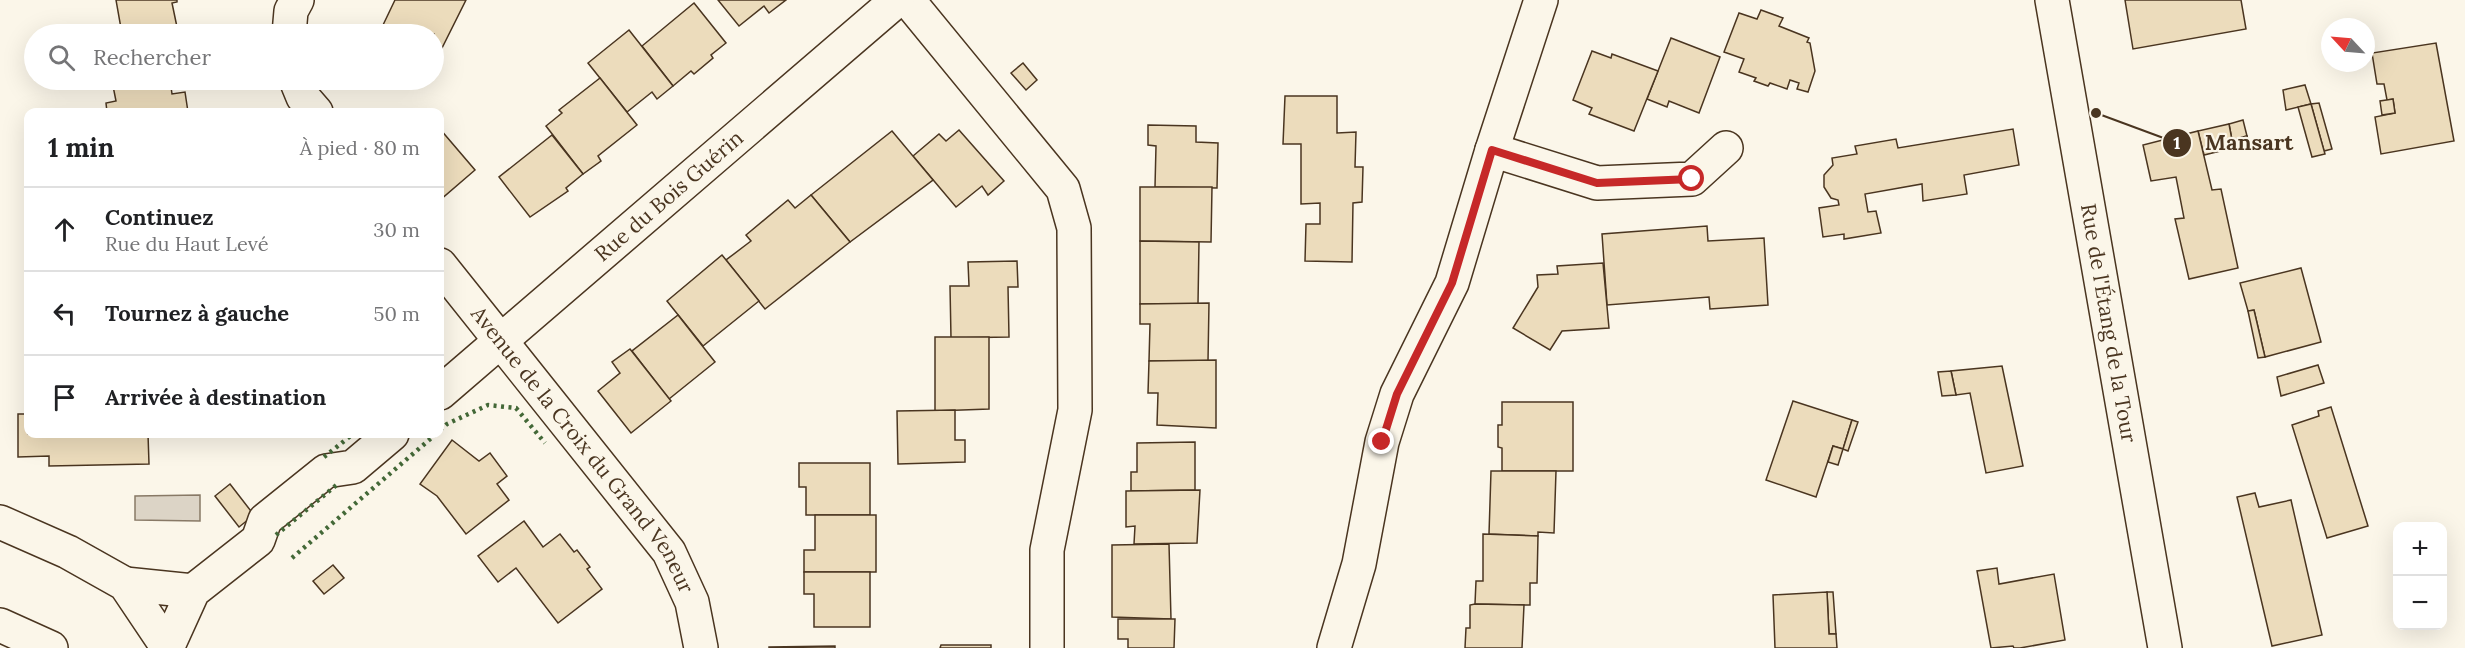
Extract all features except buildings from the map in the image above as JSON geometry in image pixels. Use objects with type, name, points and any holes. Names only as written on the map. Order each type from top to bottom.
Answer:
[{"type":"street","points":[[290,24],[291,12],[297,0]]},
{"type":"street","name":"Rue du Bois Guérin","points":[[444,390],[897,0]]},
{"type":"street","points":[[908,0],[1063,189],[1074,228],[1075,410],[1047,550],[1047,648]]},
{"type":"street","points":[[1334,648],[1359,564],[1385,433],[1397,394],[1452,283],[1541,0]]},
{"type":"street","name":"Rue de l'Étang de la Tour","points":[[2052,0],[2165,648]]},
{"type":"street","points":[[300,90],[313,108]]},
{"type":"street","points":[[1492,150],[1597,183],[1692,179],[1726,148]]},
{"type":"street","name":"Avenue de la Croix du Grand Veneur","points":[[444,270],[669,552],[692,602],[701,648]]},
{"type":"street","points":[[168,647],[193,591],[258,540],[266,520],[326,471],[352,467],[387,438]]},
{"type":"street","points":[[0,522],[68,552],[124,584],[193,591]]},
{"type":"street","points":[[124,584],[168,647]]},
{"type":"street","points":[[0,625],[51,648]]},
{"type":"shaded area","points":[[200,495],[200,521],[135,520],[135,496]]},
{"type":"hedge","points":[[444,427],[488,405],[516,408],[545,443]]},
{"type":"hedge","points":[[324,457],[348,438]]},
{"type":"hedge","points":[[292,558],[431,438]]},
{"type":"hedge","points":[[276,535],[339,483]]},
{"type":"place","name":"Mansart","points":[[2096,113]]},
{"type":"route","points":[[1382,442],[1397,394],[1452,283],[1492,150],[1597,183],[1692,179]]}]
